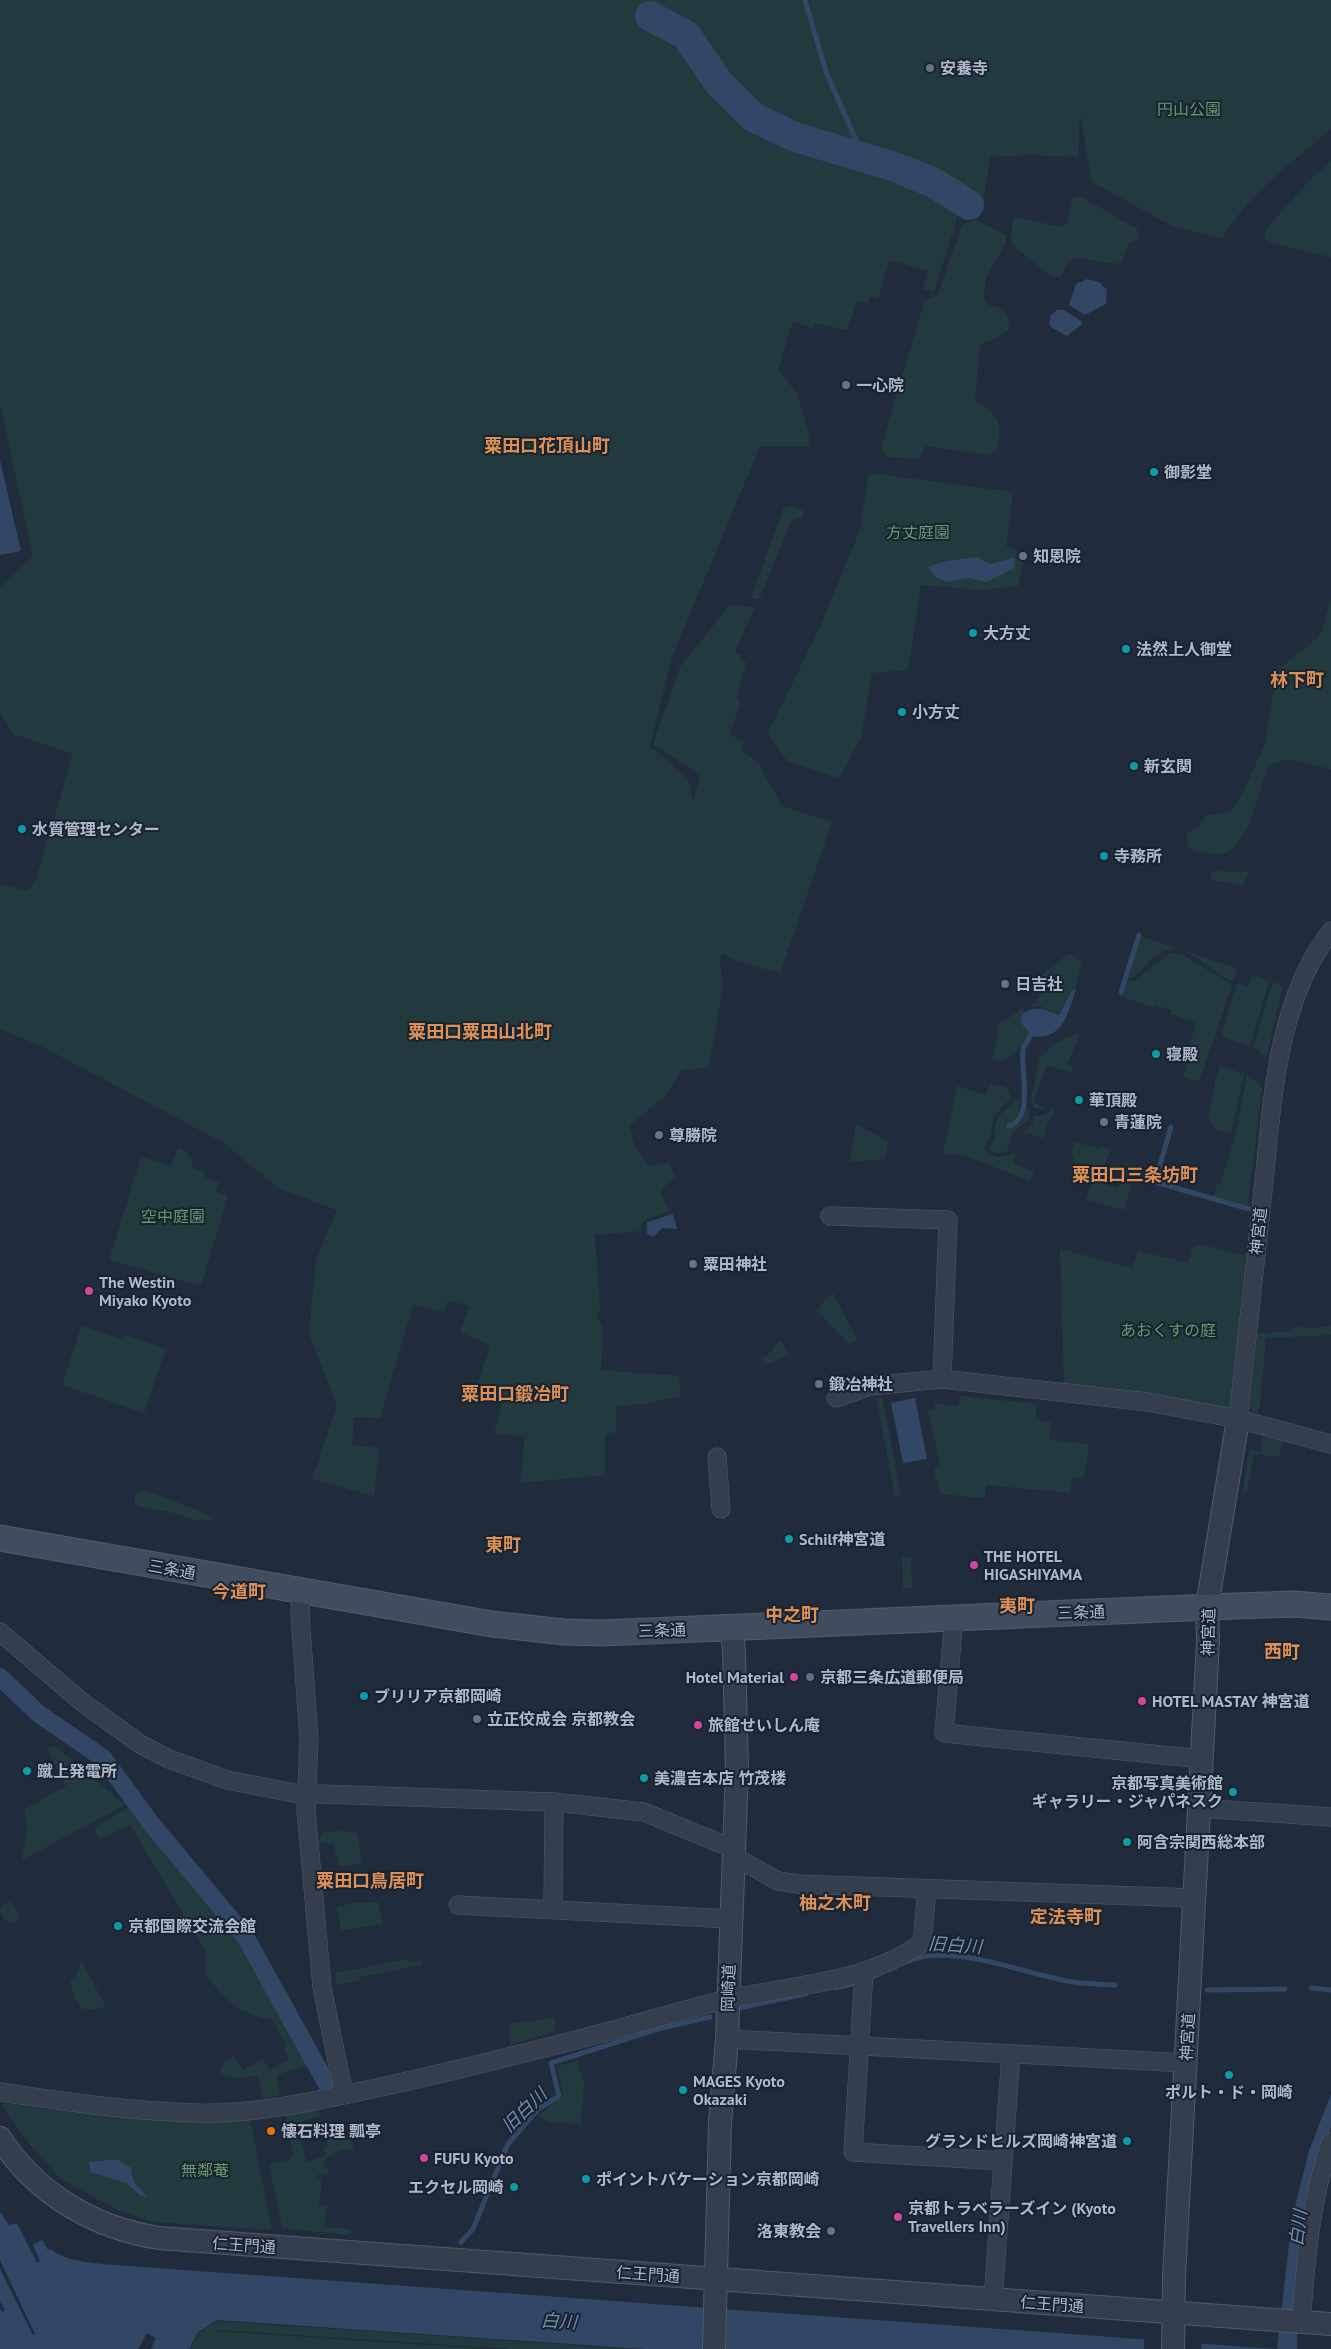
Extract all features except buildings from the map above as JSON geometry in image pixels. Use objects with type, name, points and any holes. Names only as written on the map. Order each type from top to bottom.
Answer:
[{"type":"main road","name":"三条通","points":[[0,1538],[301,1592],[492,1624],[554,1631],[603,1632],[1293,1604],[1331,1607]]},
{"type":"street","name":"神宮道","points":[[1173,2332],[1196,1898],[1208,1641],[1207,1608],[1238,1419],[1272,1106],[1282,1046],[1304,974],[1331,931]]},
{"type":"street","points":[[830,1216],[948,1220],[942,1379]]},
{"type":"street","points":[[836,1398],[870,1386],[942,1379],[1116,1397],[1238,1419],[1331,1444]]},
{"type":"street","points":[[717,1457],[720,1509]]},
{"type":"street","points":[[301,1592],[301,1623],[309,1739],[306,1810],[322,1987],[344,2095]]},
{"type":"street","points":[[954,1617],[944,1733],[1202,1759]]},
{"type":"street","name":"岡崎道","points":[[714,2349],[717,2303],[720,2122],[728,1999],[737,1770],[734,1651],[731,1627]]},
{"type":"street","points":[[0,1632],[82,1702],[154,1752],[197,1770],[246,1784],[294,1794],[308,1792],[554,1802],[644,1812],[734,1853],[778,1881],[798,1884],[1196,1898]]},
{"type":"street","points":[[553,1908],[554,1802]]},
{"type":"street","points":[[1199,1808],[1331,1817]]},
{"type":"street","points":[[0,2092],[110,2108],[196,2113],[254,2110],[344,2095],[494,2062],[728,1999],[852,1976],[863,1978],[922,1943],[926,1888]]},
{"type":"street","points":[[458,1905],[553,1908],[731,1919]]},
{"type":"street","points":[[863,1978],[853,2152],[1003,2161]]},
{"type":"street","points":[[726,2039],[1186,2063]]},
{"type":"street","points":[[993,2300],[1011,2054]]},
{"type":"street","name":"仁王門通","points":[[0,2138],[25,2170],[60,2200],[100,2222],[144,2236],[993,2300],[1173,2332],[1296,2318],[1331,2324]]},
{"type":"street","points":[[1296,2318],[1310,2221],[1316,2192],[1331,2142]]},
{"type":"green space","name":"円山公園","points":[[0,0],[1331,0],[1331,129],[1286,166],[1258,193],[1222,238],[1174,227],[1092,182],[1080,114],[1078,157],[1029,155],[990,157],[982,213],[959,212],[934,291],[923,289],[928,271],[889,260],[878,299],[870,296],[868,303],[857,300],[847,330],[814,323],[812,328],[793,321],[778,370],[797,393],[809,435],[810,446],[760,446],[672,657],[650,746],[688,779],[693,802],[701,774],[653,745],[680,667],[730,605],[755,607],[735,652],[741,655],[739,659],[746,662],[737,698],[741,703],[729,734],[743,742],[741,749],[758,763],[782,806],[832,822],[780,973],[737,961],[722,953],[720,963],[723,985],[709,1067],[682,1070],[665,1096],[629,1126],[635,1147],[650,1167],[668,1162],[675,1177],[663,1188],[661,1194],[669,1211],[643,1221],[641,1231],[595,1235],[600,1309],[596,1317],[603,1326],[601,1370],[679,1376],[681,1396],[643,1404],[616,1406],[616,1432],[605,1434],[605,1475],[520,1483],[525,1436],[494,1434],[502,1403],[474,1396],[490,1345],[460,1332],[469,1306],[448,1300],[443,1312],[413,1305],[380,1418],[354,1417],[352,1445],[379,1448],[374,1496],[312,1479],[337,1405],[309,1334],[316,1260],[337,1210],[278,1188],[224,1143],[41,1046],[0,1029],[0,884],[28,891],[36,879],[73,754],[13,734],[0,713],[0,587],[33,556],[0,404]]},
{"type":"green space","points":[[1331,161],[1331,257],[1270,243],[1265,239],[1265,230],[1310,180]]},
{"type":"green space","points":[[1080,196],[1137,229],[1139,238],[1128,244],[1122,261],[1117,264],[1081,258],[1069,261],[1060,277],[1053,278],[1016,248],[1011,241],[1013,219],[1016,217],[1060,227],[1067,224],[1072,199]]},
{"type":"green space","points":[[975,220],[1006,235],[1006,243],[987,276],[983,298],[989,305],[998,307],[1007,314],[1010,328],[1002,335],[980,345],[975,401],[990,411],[997,420],[999,431],[997,449],[989,455],[926,446],[918,459],[887,457],[881,448],[925,300],[938,295],[962,225]]},
{"type":"green space","name":"方丈庭園","points":[[869,473],[1013,492],[1006,546],[1025,555],[1018,586],[980,590],[921,585],[908,670],[872,673],[861,737],[839,778],[787,761],[768,733],[820,627],[860,530]]},
{"type":"green space","points":[[790,506],[804,511],[803,517],[792,520],[759,599],[753,599],[752,596],[783,509]]},
{"type":"green space","points":[[1331,599],[1331,769],[1288,759],[1268,766],[1249,825],[1235,846],[1224,854],[1195,852],[1188,846],[1187,833],[1197,827],[1206,816],[1230,811],[1238,803],[1265,744],[1277,671],[1317,638],[1322,630]]},
{"type":"green space","points":[[1212,871],[1248,872],[1243,886],[1211,880]]},
{"type":"green space","points":[[1141,936],[1238,969],[1233,981],[1184,951],[1169,949],[1154,957],[1133,978],[1127,978]]},
{"type":"green space","points":[[1170,953],[1185,956],[1232,985],[1200,1079],[1193,1081],[1183,1077],[1189,1059],[1185,1057],[1197,1022],[1170,1014],[1171,1010],[1155,1005],[1154,1008],[1120,996],[1125,981],[1135,981]]},
{"type":"green space","points":[[1068,954],[1071,954],[1082,963],[1075,989],[1072,989],[1059,1015],[1040,1006],[1030,1007],[1042,994],[1041,985],[1037,979]]},
{"type":"green space","points":[[1253,975],[1269,981],[1250,1046],[1221,1037],[1237,983],[1248,987]]},
{"type":"green space","points":[[1273,982],[1283,986],[1266,1058],[1253,1048]]},
{"type":"green space","points":[[1024,1008],[1020,1022],[1028,1031],[1025,1042],[1019,1050],[1001,1062],[993,1059],[999,1024]]},
{"type":"green space","points":[[1078,1032],[1079,1038],[1067,1064],[1073,1066],[1071,1073],[1047,1065],[1033,1103],[1045,1107],[1042,1109],[1034,1108],[1031,1099],[1040,1057],[1053,1045]]},
{"type":"green space","points":[[1220,1066],[1244,1074],[1231,1134],[1214,1128],[1208,1116],[1214,1084]]},
{"type":"green space","points":[[1247,1075],[1262,1086],[1248,1206],[1213,1197],[1217,1184],[1220,1185],[1235,1137]]},
{"type":"green space","points":[[990,1083],[1007,1088],[1011,1098],[993,1117],[991,1136],[984,1149],[996,1157],[1016,1153],[1013,1164],[1034,1171],[1030,1181],[963,1155],[943,1154],[957,1086],[986,1095]]},
{"type":"green space","points":[[1015,1101],[1020,1101],[1018,1115],[1008,1127],[1017,1125],[1022,1121],[1025,1102],[1029,1111],[1029,1119],[1013,1132],[1007,1151],[1002,1153],[995,1152],[989,1148],[995,1137],[996,1122],[999,1116]]},
{"type":"green space","points":[[1055,1108],[1053,1117],[1050,1116],[1043,1138],[1024,1132],[1033,1123],[1034,1116],[1042,1116]]},
{"type":"green space","points":[[856,1124],[887,1141],[886,1159],[850,1162]]},
{"type":"green space","points":[[1075,1142],[1100,1149],[1101,1146],[1110,1149],[1099,1182],[1118,1188],[1126,1163],[1137,1167],[1124,1210],[1086,1200],[1096,1169],[1073,1162],[1074,1156],[1071,1154]]},
{"type":"green space","name":"空中庭園","points":[[178,1148],[186,1151],[193,1161],[191,1167],[205,1172],[204,1177],[219,1182],[216,1192],[228,1196],[201,1286],[109,1260],[141,1157],[171,1166]]},
{"type":"green space","name":"あおくすの庭","points":[[1200,1244],[1245,1256],[1232,1413],[1064,1387],[1060,1249],[1132,1268],[1138,1251],[1188,1263],[1193,1248]]},
{"type":"green space","points":[[833,1293],[857,1339],[849,1344],[816,1310]]},
{"type":"green space","points":[[1331,1325],[1331,1335],[1266,1338],[1260,1407],[1257,1414],[1253,1412],[1249,1406],[1257,1333],[1291,1332],[1295,1327],[1316,1328]]},
{"type":"green space","points":[[81,1326],[123,1340],[125,1335],[166,1349],[144,1413],[62,1385]]},
{"type":"green space","points":[[781,1341],[789,1355],[766,1365],[761,1358],[773,1351],[774,1346]]},
{"type":"green space","points":[[960,1396],[1037,1404],[1035,1419],[1051,1422],[1049,1439],[1089,1445],[1084,1478],[1072,1477],[1070,1493],[986,1485],[985,1498],[940,1494],[934,1470],[940,1464],[928,1410],[935,1409],[935,1403],[958,1406]]},
{"type":"green space","points":[[882,1397],[901,1494],[895,1496],[876,1398]]},
{"type":"green space","points":[[1263,1436],[1283,1441],[1279,1457],[1254,1454],[1247,1492],[1242,1494],[1249,1449],[1261,1451]]},
{"type":"green space","points":[[145,1490],[215,1517],[212,1520],[195,1520],[135,1504],[135,1494]]},
{"type":"green space","points":[[902,1557],[911,1557],[912,1588],[903,1588]]},
{"type":"green space","points":[[54,1745],[125,1805],[22,1860],[27,1831],[25,1809],[66,1786],[47,1749]]},
{"type":"green space","points":[[131,1806],[168,1852],[181,1863],[220,1920],[240,1943],[303,2047],[311,2064],[277,2075],[280,2096],[263,2099],[258,2076],[233,2078],[219,2074],[225,2062],[233,2056],[243,2070],[263,2059],[270,2070],[289,2059],[284,2048],[286,2046],[273,2020],[241,2010],[219,1991],[205,1973],[206,1952],[130,1825],[100,1839],[94,1828]]},
{"type":"green space","points":[[344,1831],[358,1833],[361,1863],[340,1866],[333,1844],[318,1842],[323,1832]]},
{"type":"green space","points":[[10,1900],[21,1918],[11,1923],[6,1921],[0,1912],[2,1906]]},
{"type":"green space","points":[[378,1902],[383,1924],[341,1930],[337,1908],[351,1903]]},
{"type":"green space","points":[[409,1959],[409,1962],[421,1960],[422,1965],[359,1977],[360,1981],[337,1985],[335,1973]]},
{"type":"green space","points":[[81,1961],[106,2006],[98,2009],[83,2009],[75,1999],[70,1982],[78,1973]]},
{"type":"green space","points":[[555,2018],[554,2032],[510,2045],[509,2024]]},
{"type":"green space","points":[[577,2061],[584,2082],[581,2124],[549,2122],[539,2116],[563,2096],[557,2066]]},
{"type":"green space","name":"無鄰菴","points":[[2,2102],[94,2114],[187,2116],[249,2114],[272,2230],[154,2222],[117,2210],[60,2178],[29,2143],[6,2112]]},
{"type":"green space","points":[[317,2105],[320,2116],[303,2121],[306,2136],[300,2138],[307,2162],[325,2156],[324,2148],[328,2147],[326,2133],[336,2130],[339,2139],[352,2138],[354,2150],[340,2151],[331,2155],[323,2166],[328,2168],[329,2174],[325,2176],[318,2174],[317,2177],[321,2180],[319,2205],[327,2205],[324,2227],[350,2229],[352,2234],[346,2235],[282,2228],[269,2164],[289,2161],[293,2154],[285,2112]]},
{"type":"green space","points":[[217,2321],[630,2349],[513,2349],[218,2330],[215,2331],[485,2349],[190,2349],[198,2333]]},
{"type":"water","points":[[1087,279],[1099,282],[1107,290],[1106,304],[1085,315],[1069,305],[1076,284]]},
{"type":"water","points":[[1057,310],[1064,310],[1081,321],[1082,324],[1067,336],[1052,328],[1049,324],[1051,315]]},
{"type":"water","points":[[0,460],[21,551],[0,555]]},
{"type":"water","points":[[977,557],[990,564],[1014,558],[1015,568],[986,582],[968,578],[947,582],[935,577],[928,567],[946,561]]},
{"type":"water","points":[[1076,989],[1063,1023],[1051,1034],[1042,1037],[1032,1036],[1020,1022],[1023,1013],[1033,1009],[1045,1010],[1059,1015],[1072,990]]},
{"type":"water","points":[[673,1214],[677,1229],[662,1228],[654,1237],[647,1234],[647,1222]]},
{"type":"water","points":[[915,1398],[927,1459],[903,1463],[891,1403]]},
{"type":"water","name":"白川","points":[[1331,2094],[1331,2128],[1317,2168],[1298,2299],[1297,2349],[1277,2349],[1292,2218],[1309,2151]]},
{"type":"water","points":[[118,2160],[131,2168],[133,2181],[148,2197],[141,2196],[126,2183],[90,2172],[89,2162]]},
{"type":"water","name":"白川","points":[[0,2212],[9,2225],[17,2223],[37,2263],[40,2261],[33,2245],[42,2240],[48,2250],[51,2249],[62,2256],[102,2264],[1277,2349],[644,2349],[217,2320],[198,2332],[189,2349],[151,2349],[156,2338],[147,2333],[138,2349],[0,2349],[0,2309],[2,2312],[5,2310],[0,2301],[0,2269],[33,2335],[35,2334],[0,2260]]},
{"type":"pier","points":[[1144,2337],[1202,2341],[1201,2349],[1144,2349]]},
{"type":"waterway","points":[[805,0],[826,72],[864,158]]},
{"type":"waterway","points":[[650,16],[686,35],[719,83],[753,117],[795,137],[895,167],[934,183],[969,205]]},
{"type":"waterway","points":[[1121,992],[1139,935]]},
{"type":"waterway","points":[[1009,1126],[1017,1121],[1022,1114],[1025,1092],[1023,1049],[1030,1035]]},
{"type":"waterway","points":[[1171,1127],[1155,1182],[1249,1209]]},
{"type":"waterway","points":[[0,1677],[39,1714],[103,1758],[153,1826],[245,1936],[330,2090]]},
{"type":"waterway","name":"旧白川","points":[[908,1961],[926,1956],[968,1957],[1073,1982],[1115,1985]]},
{"type":"waterway","name":"旧白川","points":[[835,1988],[857,1983],[879,1974]]},
{"type":"waterway","name":"旧白川","points":[[1311,1988],[1331,1990]]},
{"type":"waterway","name":"旧白川","points":[[1207,1990],[1285,1989]]},
{"type":"waterway","name":"旧白川","points":[[739,2008],[805,1994]]},
{"type":"waterway","name":"旧白川","points":[[461,2242],[473,2229],[508,2144],[538,2109],[559,2096],[551,2063],[658,2029],[710,2017]]},
{"type":"place","name":"安養寺","points":[[930,68]]},
{"type":"place","name":"一心院","points":[[846,385]]},
{"type":"place","name":"御影堂","points":[[1154,472]]},
{"type":"place","name":"知恩院","points":[[1023,556]]},
{"type":"place","name":"大方丈","points":[[973,633]]},
{"type":"place","name":"法然上人御堂","points":[[1126,649]]},
{"type":"place","name":"小方丈","points":[[902,712]]},
{"type":"place","name":"新玄関","points":[[1134,766]]},
{"type":"place","name":"水質管理センター","points":[[22,829]]},
{"type":"place","name":"寺務所","points":[[1104,856]]},
{"type":"place","name":"日吉社","points":[[1005,984]]},
{"type":"place","name":"寝殿","points":[[1156,1054]]},
{"type":"place","name":"華頂殿","points":[[1079,1100]]},
{"type":"place","name":"青蓮院","points":[[1104,1122]]},
{"type":"place","name":"尊勝院","points":[[659,1135]]},
{"type":"place","name":"粟田神社","points":[[693,1264]]},
{"type":"place","name":"The Westin Miyako Kyoto","points":[[89,1291]]},
{"type":"place","name":"鍛冶神社","points":[[819,1384]]},
{"type":"place","name":"Schilf神宮道","points":[[789,1539]]},
{"type":"place","name":"THE HOTEL HIGASHIYAMA","points":[[974,1565]]},
{"type":"place","name":"Hotel Material","points":[[794,1677]]},
{"type":"place","name":"京都三条広道郵便局","points":[[810,1677]]},
{"type":"place","name":"ブリリア京都岡崎","points":[[364,1696]]},
{"type":"place","name":"HOTEL MASTAY 神宮道","points":[[1142,1701]]},
{"type":"place","name":"立正佼成会 京都教会","points":[[477,1719]]},
{"type":"place","name":"旅館せいしん庵","points":[[698,1725]]},
{"type":"place","name":"蹴上発電所","points":[[27,1771]]},
{"type":"place","name":"美濃吉本店 竹茂楼","points":[[644,1778]]},
{"type":"place","name":"京都写真美術館 ギャラリー・ジャパネスク","points":[[1233,1792]]},
{"type":"place","name":"阿含宗関西総本部","points":[[1127,1842]]},
{"type":"place","name":"京都国際交流会館","points":[[118,1926]]},
{"type":"place","name":"ポルト・ド・岡崎","points":[[1229,2075]]},
{"type":"place","name":"MAGES Kyoto Okazaki","points":[[683,2090]]},
{"type":"place","name":"懐石料理 瓢亭","points":[[271,2131]]},
{"type":"place","name":"グランドヒルズ岡崎神宮道","points":[[1127,2141]]},
{"type":"place","name":"FUFU Kyoto","points":[[424,2158]]},
{"type":"place","name":"ポイントバケーション京都岡崎","points":[[586,2179]]},
{"type":"place","name":"エクセル岡崎","points":[[514,2187]]},
{"type":"place","name":"京都トラベラーズイン (Kyoto Travellers Inn)","points":[[898,2217]]},
{"type":"place","name":"洛東教会","points":[[831,2231]]},
{"type":"district","name":"粟田口花頂山町","points":[[547,445]]},
{"type":"district","name":"林下町","points":[[1297,679]]},
{"type":"district","name":"粟田口粟田山北町","points":[[480,1031]]},
{"type":"district","name":"粟田口三条坊町","points":[[1135,1174]]},
{"type":"district","name":"粟田口鍛冶町","points":[[515,1393]]},
{"type":"district","name":"東町","points":[[503,1544]]},
{"type":"district","name":"今道町","points":[[239,1591]]},
{"type":"district","name":"夷町","points":[[1017,1605]]},
{"type":"district","name":"中之町","points":[[792,1614]]},
{"type":"district","name":"西町","points":[[1282,1651]]},
{"type":"district","name":"粟田口鳥居町","points":[[370,1880]]},
{"type":"district","name":"柚之木町","points":[[835,1902]]},
{"type":"district","name":"定法寺町","points":[[1066,1916]]}]
